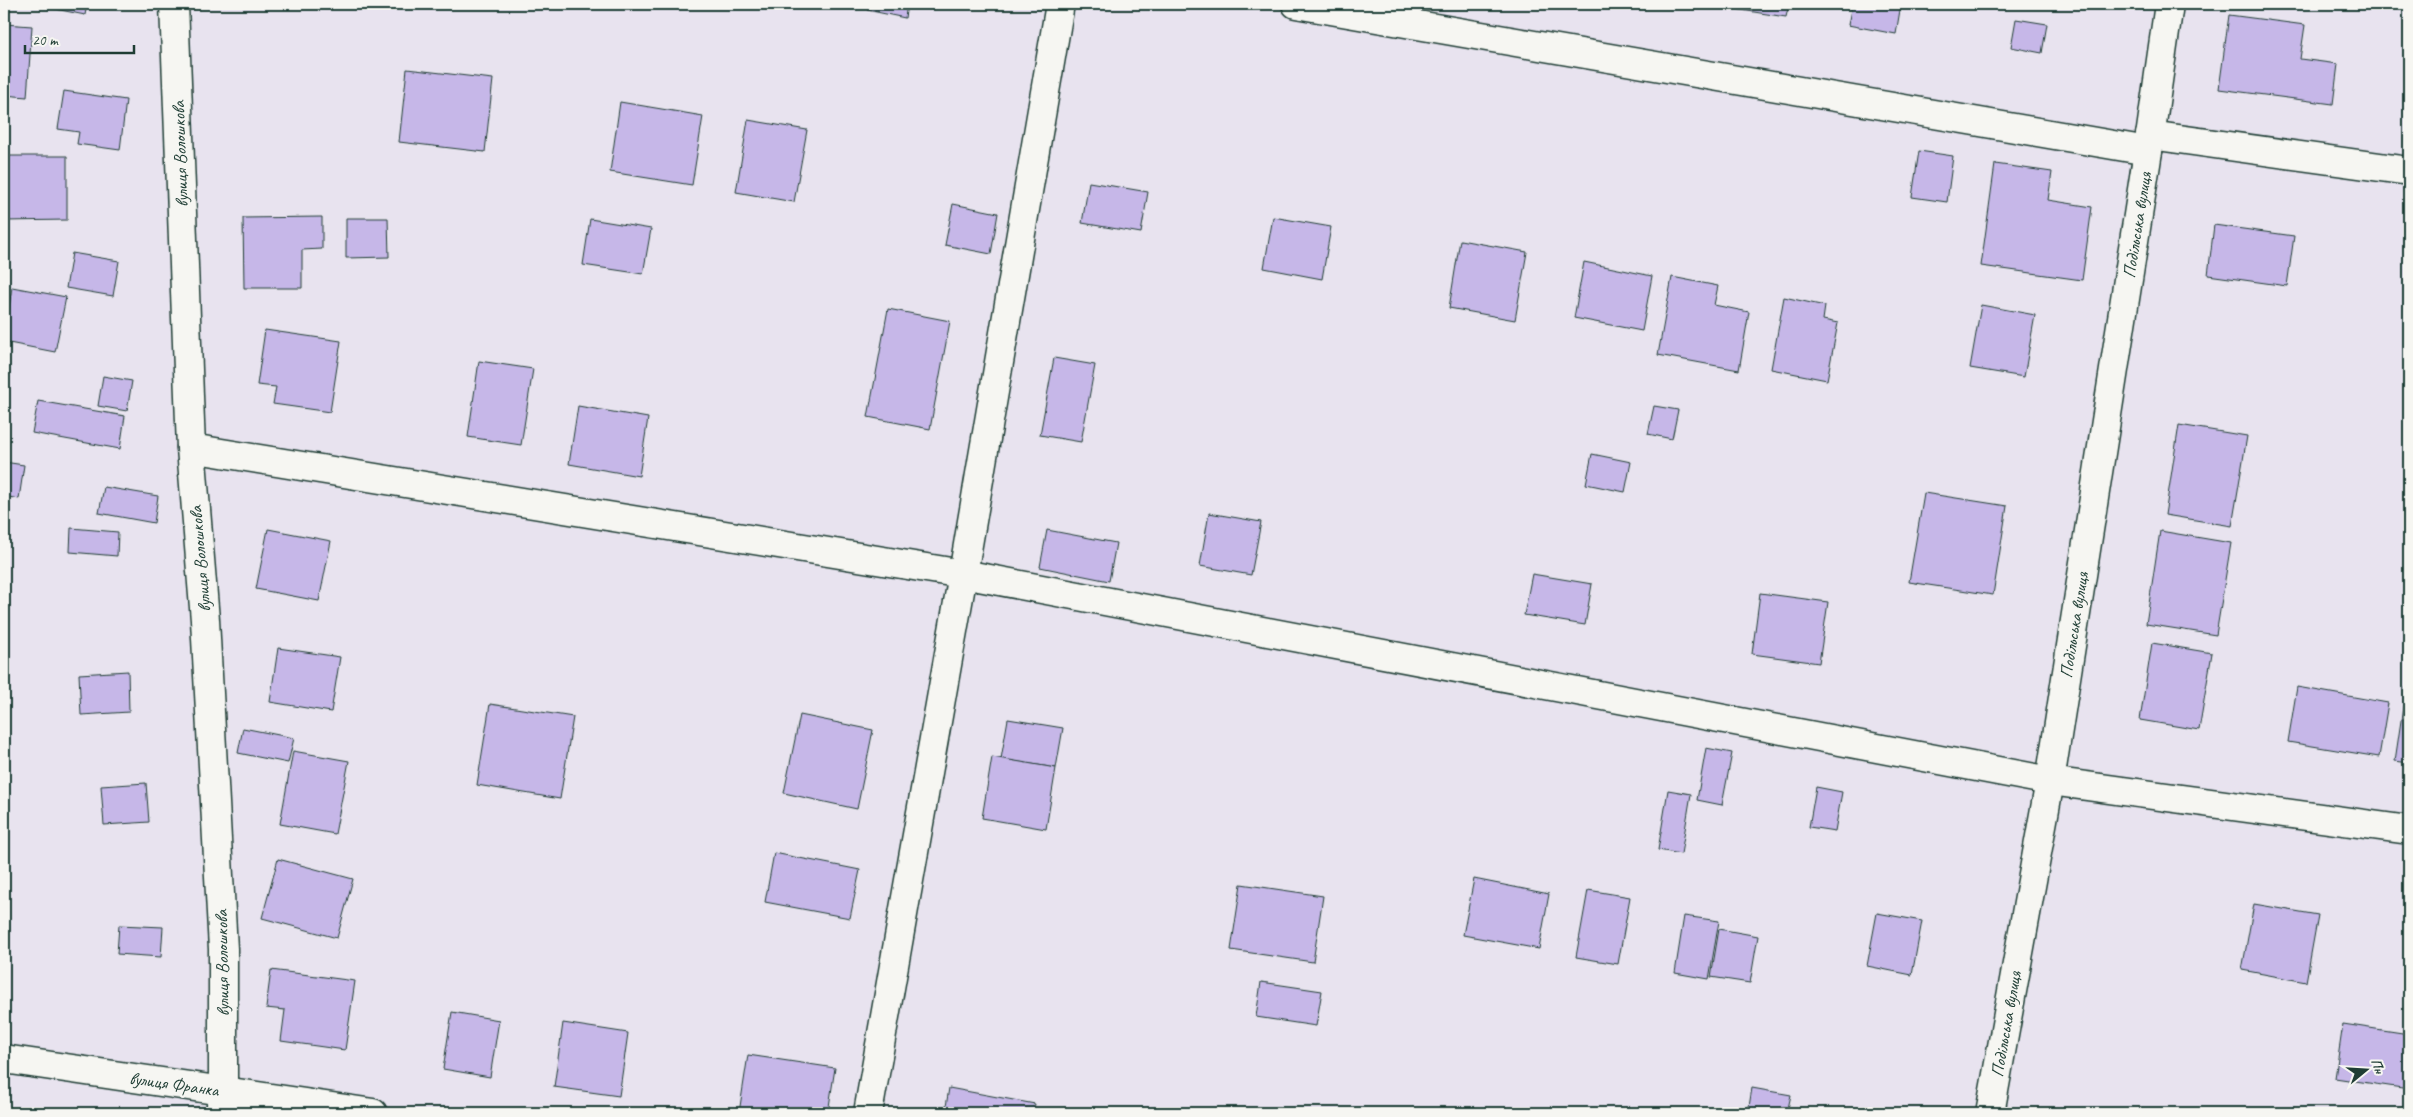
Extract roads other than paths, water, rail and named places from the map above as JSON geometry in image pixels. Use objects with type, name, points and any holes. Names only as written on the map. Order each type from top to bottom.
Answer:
[{"type":"street","name":"вулиця Волошкова","points":[[174,4],[191,448],[205,620],[212,786],[223,949],[222,1102]]},
{"type":"street","points":[[868,1113],[964,574],[1060,4]]},
{"type":"street","points":[[1296,4],[2149,143],[2409,171]]},
{"type":"street","name":"Подільська вулиця","points":[[1990,1113],[2050,781],[2149,143],[2168,4]]},
{"type":"street","points":[[191,448],[964,574],[2050,781],[2409,830]]},
{"type":"street","name":"вулиця Франка","points":[[4,1058],[222,1102],[373,1113]]}]
